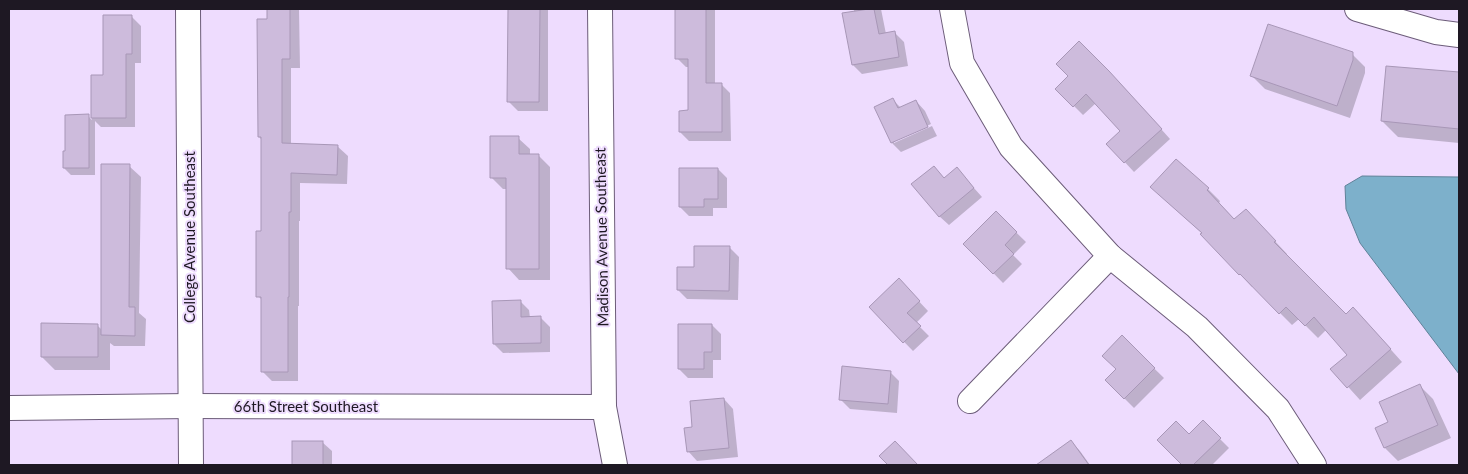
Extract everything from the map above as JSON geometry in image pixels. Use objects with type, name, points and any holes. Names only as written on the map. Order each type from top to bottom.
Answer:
[{"type":"street","name":"College Avenue Southeast","points":[[188,9],[191,465]]},
{"type":"street","name":"Madison Avenue Southeast","points":[[600,9],[604,407],[615,465]]},
{"type":"street","points":[[952,9],[962,63],[1011,147],[1110,256],[1197,327],[1278,409],[1314,465]]},
{"type":"street","points":[[1357,9],[1436,32],[1459,35]]},
{"type":"street","points":[[970,400],[1110,256]]},
{"type":"street","name":"66th Street Southeast","points":[[9,408],[191,406],[604,407]]},
{"type":"water","points":[[1362,176],[1459,177],[1459,374],[1360,243],[1346,209],[1345,186]]},
{"type":"building","points":[[267,9],[290,9],[290,59],[282,59],[282,143],[338,145],[337,175],[291,173],[288,372],[261,372],[261,297],[256,297],[256,231],[261,231],[261,137],[258,137],[257,19],[267,19]]},
{"type":"building","points":[[508,9],[540,9],[539,102],[507,102]]},
{"type":"building","points":[[675,9],[706,9],[706,83],[722,83],[722,132],[679,132],[679,111],[688,110],[688,59],[675,59]]},
{"type":"building","points":[[874,9],[879,34],[895,31],[899,57],[852,65],[842,13]]},
{"type":"building","points":[[103,15],[132,15],[132,54],[126,54],[126,118],[91,118],[91,75],[103,75]]},
{"type":"building","points":[[1268,24],[1353,52],[1353,60],[1337,106],[1250,76]]},
{"type":"building","points":[[1079,41],[1162,129],[1124,163],[1106,144],[1120,131],[1086,94],[1073,107],[1055,89],[1068,76],[1056,64]]},
{"type":"building","points":[[1386,66],[1459,72],[1459,129],[1381,121]]},
{"type":"building","points":[[893,98],[898,108],[916,100],[928,127],[891,143],[874,107]]},
{"type":"building","points":[[89,114],[89,168],[63,168],[65,115]]},
{"type":"building","points":[[490,136],[519,136],[519,154],[539,154],[539,269],[506,269],[506,178],[490,178]]},
{"type":"building","points":[[1176,159],[1209,188],[1207,190],[1234,219],[1246,209],[1276,241],[1274,242],[1346,314],[1353,307],[1391,349],[1347,388],[1330,369],[1347,355],[1314,317],[1305,326],[1286,307],[1279,314],[1200,234],[1202,233],[1150,187]]},
{"type":"building","points":[[101,164],[130,164],[129,307],[135,307],[135,336],[101,335]]},
{"type":"building","points":[[934,166],[944,178],[957,167],[974,188],[939,217],[911,184]]},
{"type":"building","points":[[679,168],[718,168],[718,199],[704,199],[704,207],[679,207]]},
{"type":"building","points":[[996,211],[1017,232],[1005,245],[1014,254],[993,274],[963,244]]},
{"type":"building","points":[[694,246],[730,246],[729,291],[677,290],[677,267],[694,267]]},
{"type":"building","points":[[899,278],[920,301],[907,313],[921,326],[903,343],[869,307]]},
{"type":"building","points":[[521,300],[521,317],[541,316],[541,343],[493,344],[492,301]]},
{"type":"building","points":[[41,323],[98,324],[98,357],[41,357]]},
{"type":"building","points":[[678,324],[712,324],[712,352],[704,352],[704,369],[678,369]]},
{"type":"building","points":[[1122,335],[1155,368],[1124,399],[1105,380],[1116,369],[1102,356]]},
{"type":"building","points":[[842,366],[891,371],[888,404],[839,400]]},
{"type":"building","points":[[1420,384],[1438,425],[1384,448],[1375,428],[1388,422],[1379,402]]},
{"type":"building","points":[[724,398],[729,448],[687,452],[684,428],[692,427],[690,401]]},
{"type":"building","points":[[1203,420],[1221,438],[1193,465],[1182,465],[1157,440],[1176,421],[1189,434]]},
{"type":"building","points":[[1071,440],[1089,465],[1036,465]]},
{"type":"building","points":[[292,441],[323,441],[323,465],[292,465]]},
{"type":"building","points":[[895,441],[918,465],[888,465],[879,456]]}]
